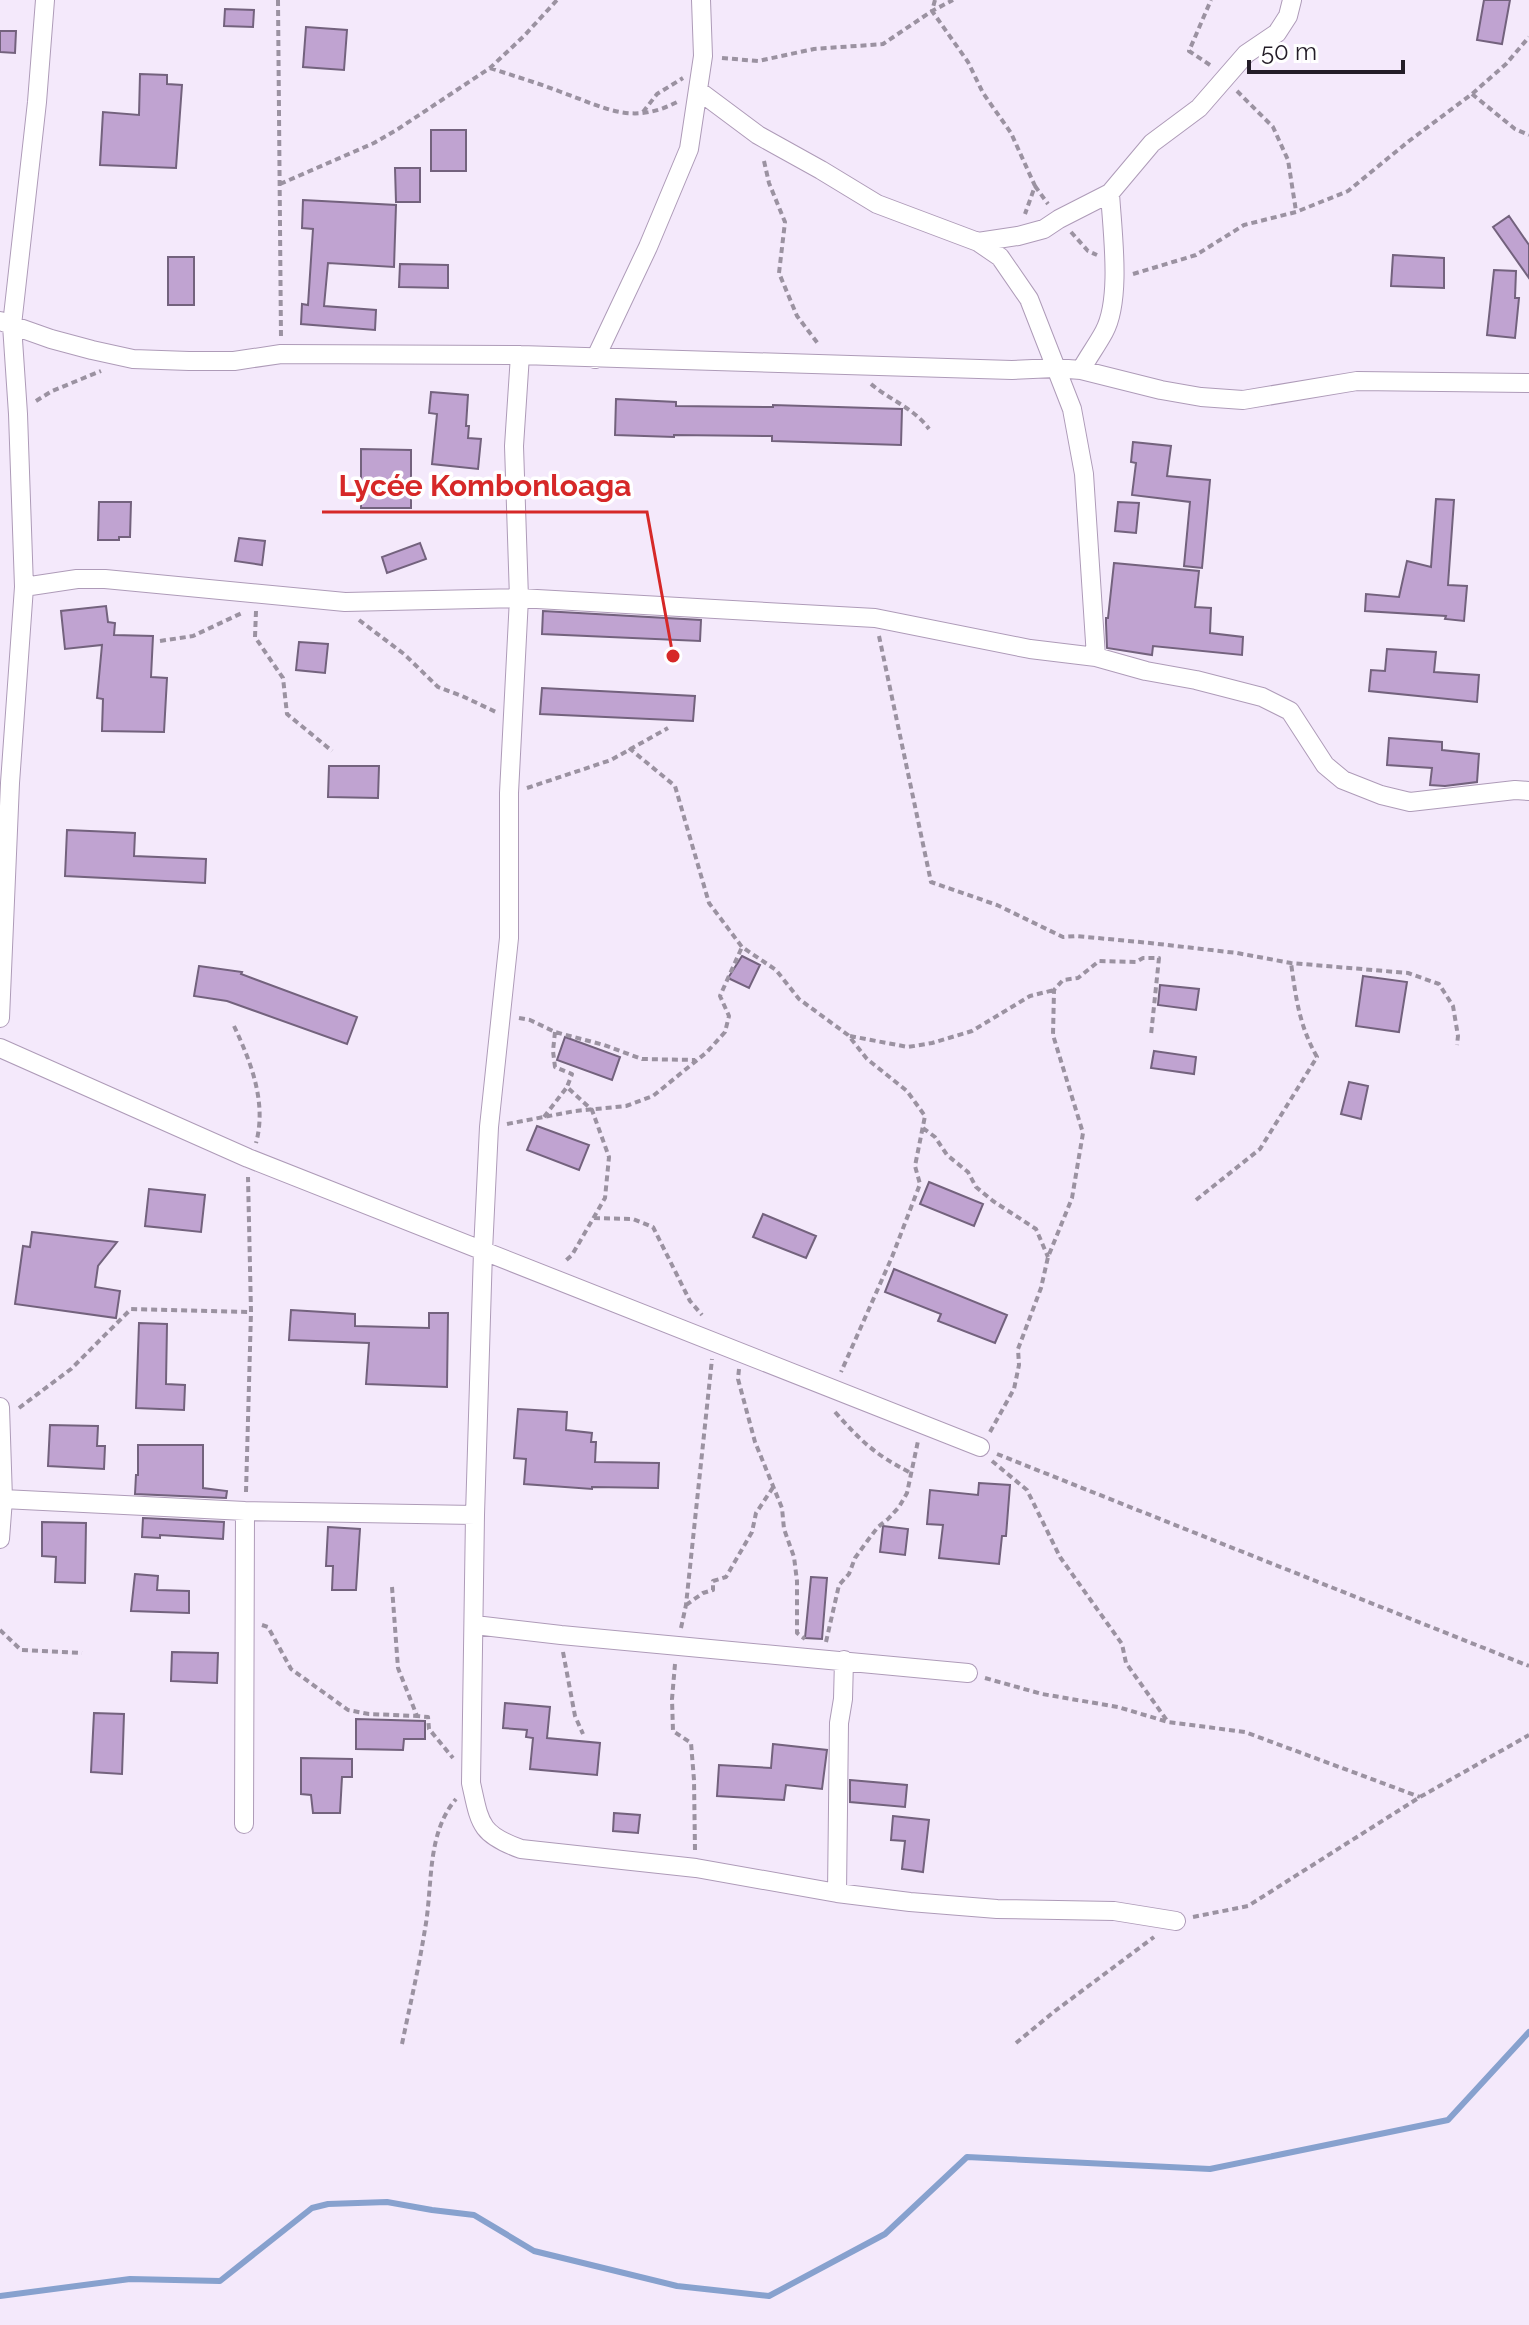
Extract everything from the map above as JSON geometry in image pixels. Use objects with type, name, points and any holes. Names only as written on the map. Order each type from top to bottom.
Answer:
[{"type":"street","points":[[0,1018],[10,783],[24,587],[18,414],[6,323],[37,102],[45,0]]},
{"type":"street","points":[[595,359],[689,149],[703,56],[701,0]]},
{"type":"street","points":[[978,242],[1044,229],[1110,193],[1152,143],[1199,108],[1246,54],[1277,33],[1288,16],[1292,0]]},
{"type":"street","points":[[699,91],[758,135],[877,204],[978,242],[1000,257],[1029,299],[1072,409],[1084,474],[1096,657]]},
{"type":"street","points":[[1081,370],[1107,325],[1115,279],[1110,193]]},
{"type":"street","points":[[6,323],[51,339],[133,359],[234,361],[281,354],[520,355],[1012,370],[1055,368],[1081,370],[1201,397],[1243,400],[1357,381],[1529,383]]},
{"type":"street","points":[[520,355],[514,446],[519,598],[509,793],[509,938],[489,1127],[475,1515],[471,1783],[477,1811],[487,1832],[501,1842],[521,1849],[696,1868],[837,1893],[910,1902],[997,1909],[1114,1911],[1176,1921]]},
{"type":"street","points":[[24,587],[77,579],[105,579],[345,602],[519,598],[875,618],[1030,649],[1096,657],[1262,697],[1290,711],[1325,765],[1343,780],[1381,795],[1410,802],[1529,791]]},
{"type":"street","points":[[0,1048],[248,1158],[980,1447]]},
{"type":"street","points":[[1,1414],[1,1529]]},
{"type":"street","points":[[3,1499],[245,1511],[475,1515]]},
{"type":"street","points":[[244,1824],[245,1511]]},
{"type":"street","points":[[475,1625],[968,1673]]},
{"type":"street","points":[[837,1893],[839,1723],[844,1660]]},
{"type":"path","points":[[278,0],[281,354]]},
{"type":"path","points":[[280,184],[374,143],[490,68],[557,0]]},
{"type":"path","points":[[932,11],[935,0]]},
{"type":"path","points":[[643,112],[657,94],[678,79],[698,73],[703,56],[758,61],[814,49],[883,44],[953,0]]},
{"type":"path","points":[[1211,0],[1189,51],[1210,65],[1273,127],[1288,160],[1296,212]]},
{"type":"path","points":[[932,11],[968,62],[983,93],[1011,133],[1035,186],[1018,236]]},
{"type":"path","points":[[1115,279],[1196,255],[1244,225],[1296,212],[1348,191],[1472,94],[1506,64],[1529,37]]},
{"type":"path","points":[[490,68],[616,113],[659,111],[699,91]]},
{"type":"path","points":[[1472,94],[1515,129],[1529,135]]},
{"type":"path","points":[[758,135],[769,183],[785,222],[779,273],[797,316],[815,343],[886,397],[920,416],[929,429]]},
{"type":"path","points":[[18,414],[52,391],[133,359]]},
{"type":"path","points":[[345,602],[358,619],[404,654],[438,687],[500,714],[512,727]]},
{"type":"path","points":[[160,641],[193,636],[256,609],[255,637],[283,678],[287,714],[332,751]]},
{"type":"path","points":[[875,618],[931,882],[997,905],[1063,937],[1408,973],[1439,984],[1453,1006],[1457,1045]]},
{"type":"path","points":[[509,793],[611,760],[668,728]]},
{"type":"path","points":[[629,748],[675,786],[709,903],[742,947],[776,970],[799,999],[848,1035],[867,1059],[907,1091],[925,1116],[915,1166],[920,1184],[892,1257],[828,1398],[830,1405],[864,1445],[911,1473]]},
{"type":"path","points":[[489,1127],[575,1111],[626,1106],[653,1096],[725,1032],[729,1016],[720,996],[742,947]]},
{"type":"path","points":[[848,1035],[908,1047],[932,1043],[972,1031],[1030,996],[1054,990],[1063,980],[1078,978],[1099,961],[1136,962],[1143,958],[1159,958],[1151,1035]]},
{"type":"path","points":[[1196,1200],[1260,1149],[1317,1057],[1299,1017],[1291,963]]},
{"type":"path","points":[[980,1447],[1014,1389],[1019,1365],[1018,1349],[1041,1288],[1048,1257],[1072,1198],[1083,1133],[1053,1035],[1054,990]]},
{"type":"path","points":[[501,1016],[530,1020],[555,1032],[642,1059],[697,1060]]},
{"type":"path","points":[[234,1026],[260,1097],[257,1140],[248,1158],[251,1312],[245,1511]]},
{"type":"path","points":[[544,1117],[567,1087],[572,1074],[555,1067],[555,1032]]},
{"type":"path","points":[[547,1276],[572,1255],[605,1198],[609,1157],[592,1110],[567,1087]]},
{"type":"path","points":[[923,1128],[935,1137],[947,1155],[968,1172],[976,1187],[1036,1229],[1048,1257]]},
{"type":"path","points":[[594,1218],[633,1219],[653,1227],[690,1301],[739,1367],[738,1379],[755,1442],[782,1508],[784,1529],[794,1557],[797,1633],[814,1646]]},
{"type":"path","points":[[1,1414],[71,1369],[131,1309],[251,1312]]},
{"type":"path","points":[[696,1868],[691,1743],[673,1731],[672,1699],[676,1644],[686,1605],[720,1344]]},
{"type":"path","points":[[844,1660],[819,1649],[826,1642],[839,1585],[849,1574],[855,1558],[878,1527],[899,1507],[907,1493],[922,1424]]},
{"type":"path","points":[[980,1447],[1529,1666]]},
{"type":"path","points":[[980,1447],[1001,1470],[1027,1490],[1060,1557],[1122,1644],[1126,1663],[1168,1722]]},
{"type":"path","points":[[686,1605],[713,1590],[713,1581],[726,1577],[752,1532],[756,1513],[774,1486]]},
{"type":"path","points":[[392,1587],[398,1668],[417,1716]]},
{"type":"path","points":[[243,1617],[268,1627],[291,1669],[348,1710],[428,1717],[429,1729],[471,1783],[448,1808],[435,1843],[426,1926],[402,2044]]},
{"type":"path","points":[[0,1630],[21,1650],[82,1653]]},
{"type":"path","points":[[561,1635],[566,1677],[575,1716],[583,1734]]},
{"type":"path","points":[[968,1673],[1042,1694],[1118,1707],[1168,1722],[1245,1732],[1420,1797]]},
{"type":"path","points":[[1016,2043],[1176,1921],[1248,1906],[1420,1797],[1529,1735]]},
{"type":"building","points":[[1484,0],[1510,0],[1502,44],[1477,40]]},
{"type":"building","points":[[225,9],[254,10],[253,27],[224,26]]},
{"type":"building","points":[[306,27],[347,30],[344,70],[303,67]]},
{"type":"building","points":[[0,31],[16,31],[15,53],[0,52]]},
{"type":"building","points":[[140,74],[167,75],[167,84],[182,85],[176,168],[100,165],[103,112],[139,115]]},
{"type":"building","points":[[431,130],[466,130],[466,171],[431,171]]},
{"type":"building","points":[[395,168],[420,168],[420,202],[396,202]]},
{"type":"building","points":[[303,200],[396,205],[394,267],[328,263],[324,306],[376,310],[375,330],[301,324],[302,304],[308,305],[313,229],[302,228]]},
{"type":"building","points":[[1509,216],[1529,245],[1529,278],[1493,227]]},
{"type":"building","points":[[1393,255],[1444,258],[1444,288],[1391,286]]},
{"type":"building","points":[[168,257],[194,257],[194,305],[168,305]]},
{"type":"building","points":[[400,264],[448,265],[448,288],[399,287]]},
{"type":"building","points":[[1494,270],[1516,271],[1515,298],[1519,298],[1515,338],[1487,335]]},
{"type":"building","points":[[431,392],[468,395],[468,438],[481,439],[478,469],[432,464],[437,414],[429,413]]},
{"type":"building","points":[[616,399],[676,402],[676,406],[902,409],[901,445],[772,441],[772,436],[615,435]]},
{"type":"building","points":[[1133,442],[1171,446],[1167,476],[1210,480],[1202,568],[1184,566],[1190,502],[1132,495],[1136,463],[1131,462]]},
{"type":"building","points":[[361,449],[411,450],[411,508],[361,508]]},
{"type":"building","points":[[1436,499],[1454,500],[1448,585],[1467,586],[1464,621],[1445,619],[1446,616],[1365,611],[1366,594],[1399,597],[1407,561],[1431,567]]},
{"type":"building","points":[[99,502],[131,502],[130,537],[98,540]]},
{"type":"building","points":[[1118,502],[1139,503],[1136,533],[1115,531]]},
{"type":"building","points":[[239,538],[265,541],[262,565],[235,561]]},
{"type":"building","points":[[420,543],[426,559],[387,573],[382,557]]},
{"type":"building","points":[[1114,563],[1199,571],[1195,607],[1211,608],[1210,633],[1243,637],[1242,655],[1153,646],[1152,655],[1107,648],[1106,618]]},
{"type":"building","points":[[106,606],[108,622],[115,623],[114,635],[153,636],[151,677],[167,678],[164,732],[102,731],[103,699],[97,698],[102,645],[65,649],[61,611]]},
{"type":"building","points":[[543,611],[701,620],[700,641],[542,634]]},
{"type":"building","points":[[299,642],[328,644],[325,673],[296,670]]},
{"type":"building","points":[[1387,649],[1436,652],[1434,672],[1479,675],[1477,702],[1369,691],[1371,670],[1385,671]]},
{"type":"building","points":[[542,688],[695,696],[693,721],[540,714]]},
{"type":"building","points":[[1389,738],[1442,742],[1442,750],[1479,754],[1477,782],[1430,785],[1432,768],[1387,765]]},
{"type":"building","points":[[329,766],[379,766],[378,798],[328,797]]},
{"type":"building","points":[[67,830],[135,833],[134,856],[206,859],[205,883],[65,876]]},
{"type":"building","points":[[742,956],[760,965],[749,988],[728,978]]},
{"type":"building","points":[[199,966],[242,972],[357,1017],[347,1044],[227,1001],[194,996]]},
{"type":"building","points":[[1363,976],[1407,982],[1399,1032],[1356,1026]]},
{"type":"building","points":[[1160,985],[1199,989],[1196,1010],[1158,1005]]},
{"type":"building","points":[[565,1037],[620,1057],[612,1080],[557,1060]]},
{"type":"building","points":[[1154,1051],[1196,1057],[1194,1074],[1151,1068]]},
{"type":"building","points":[[1349,1082],[1368,1086],[1361,1119],[1341,1114]]},
{"type":"building","points":[[537,1126],[589,1145],[579,1170],[527,1150]]},
{"type":"building","points":[[929,1182],[983,1204],[974,1226],[920,1204]]},
{"type":"building","points":[[149,1189],[205,1195],[201,1232],[145,1226]]},
{"type":"building","points":[[763,1214],[816,1236],[806,1258],[753,1237]]},
{"type":"building","points":[[32,1232],[117,1242],[98,1266],[95,1287],[120,1291],[116,1318],[15,1304],[23,1246],[30,1247]]},
{"type":"building","points":[[894,1269],[1007,1315],[995,1343],[938,1321],[941,1314],[885,1292]]},
{"type":"building","points":[[291,1310],[355,1314],[355,1326],[429,1328],[429,1313],[448,1313],[447,1387],[366,1384],[369,1343],[289,1340]]},
{"type":"building","points":[[139,1323],[167,1324],[166,1384],[185,1385],[184,1410],[136,1408]]},
{"type":"building","points":[[518,1409],[567,1412],[566,1430],[592,1433],[591,1442],[596,1442],[595,1462],[659,1463],[658,1488],[592,1489],[524,1484],[526,1459],[514,1458]]},
{"type":"building","points":[[50,1425],[98,1426],[97,1446],[105,1446],[104,1469],[48,1466]]},
{"type":"building","points":[[138,1445],[203,1445],[203,1488],[227,1491],[226,1498],[135,1494]]},
{"type":"building","points":[[979,1483],[1010,1485],[1006,1536],[1002,1536],[999,1564],[939,1558],[943,1525],[927,1524],[930,1490],[978,1495]]},
{"type":"building","points":[[143,1518],[224,1522],[223,1539],[160,1535],[160,1538],[142,1537]]},
{"type":"building","points":[[42,1522],[86,1523],[85,1583],[55,1582],[56,1557],[42,1556]]},
{"type":"building","points":[[883,1526],[908,1529],[905,1555],[880,1552]]},
{"type":"building","points":[[328,1527],[360,1529],[356,1590],[332,1590],[333,1566],[326,1566]]},
{"type":"building","points":[[135,1574],[158,1576],[157,1590],[189,1591],[189,1613],[131,1611]]},
{"type":"building","points":[[811,1577],[827,1578],[822,1639],[805,1638]]},
{"type":"building","points":[[172,1652],[218,1653],[217,1683],[171,1681]]},
{"type":"building","points":[[505,1703],[550,1707],[547,1738],[600,1743],[597,1775],[530,1769],[533,1738],[526,1737],[527,1730],[503,1728]]},
{"type":"building","points":[[94,1713],[124,1714],[122,1774],[91,1772]]},
{"type":"building","points":[[356,1719],[425,1721],[425,1739],[404,1739],[403,1750],[356,1749]]},
{"type":"building","points":[[773,1744],[827,1750],[822,1789],[786,1785],[784,1800],[717,1796],[719,1765],[771,1768]]},
{"type":"building","points":[[301,1758],[352,1759],[352,1777],[342,1777],[340,1813],[313,1813],[311,1795],[301,1794]]},
{"type":"building","points":[[850,1780],[907,1785],[905,1807],[850,1802]]},
{"type":"building","points":[[614,1813],[640,1815],[638,1833],[613,1831]]},
{"type":"building","points":[[893,1816],[929,1820],[923,1872],[902,1869],[905,1841],[891,1840]]},
{"type":"waterway","points":[[0,2296],[130,2279],[220,2281],[312,2208],[328,2204],[387,2202],[474,2215],[534,2251],[677,2286],[769,2296],[885,2234],[967,2157],[1210,2169],[1448,2120],[1529,2032]]},
{"type":"place","name":"Lycée Kombonloaga","points":[[673,656]]}]
